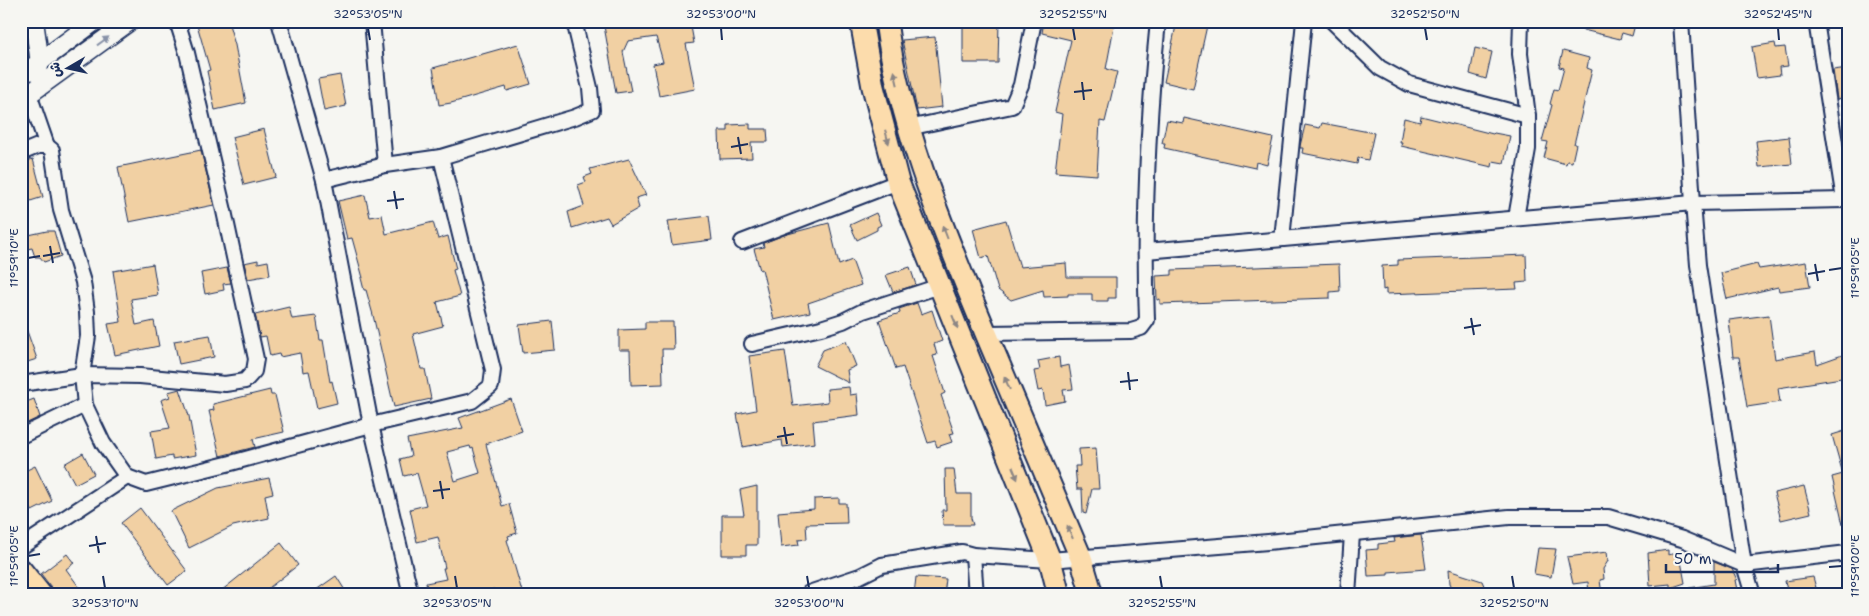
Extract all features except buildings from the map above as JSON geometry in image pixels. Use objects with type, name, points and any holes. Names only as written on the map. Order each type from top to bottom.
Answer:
[{"type":"main road","points":[[861,21],[871,79],[898,182],[1050,560],[1059,595]]},
{"type":"main road","points":[[886,21],[892,61],[908,128],[939,216],[1081,558],[1092,595]]},
{"type":"main road","points":[[21,570],[41,595]]},
{"type":"street","points":[[34,21],[40,63],[25,97],[47,146],[52,150],[61,210],[83,282],[88,336],[82,375],[85,405],[103,444],[128,477],[146,484],[371,425],[472,401],[491,386],[493,370],[441,157]]},
{"type":"street","points":[[21,76],[95,21]]},
{"type":"street","points":[[25,97],[130,21]]},
{"type":"street","points":[[21,384],[82,375],[140,376],[225,384],[245,381],[254,371],[256,359],[224,211],[187,53],[177,21]]},
{"type":"street","points":[[279,21],[324,180],[371,425],[411,595]]},
{"type":"street","points":[[372,21],[385,165]]},
{"type":"street","points":[[324,180],[385,165],[441,157],[574,118],[592,110],[590,88],[574,21]]},
{"type":"street","points":[[908,128],[1012,106],[1021,85],[1034,21]]},
{"type":"street","points":[[986,333],[1131,330],[1141,328],[1147,320],[1146,251],[1150,102],[1158,21]]},
{"type":"street","points":[[1282,239],[1304,21]]},
{"type":"street","points":[[1332,21],[1380,68],[1409,84],[1528,116]]},
{"type":"street","points":[[1516,218],[1528,149],[1528,116],[1520,54],[1521,21]]},
{"type":"street","points":[[1681,21],[1693,203],[1700,274],[1744,565],[1753,595]]},
{"type":"street","points":[[1146,251],[1693,203],[1846,201],[1816,21]]},
{"type":"street","points":[[21,153],[38,146],[47,146]]},
{"type":"street","points":[[742,242],[898,182]]},
{"type":"street","points":[[752,344],[821,328],[863,311],[940,286]]},
{"type":"street","points":[[21,436],[85,405]]},
{"type":"street","points":[[21,548],[128,477]]},
{"type":"street","points":[[809,593],[860,576],[882,565],[962,552],[973,555],[1050,560],[1352,534],[1509,517],[1608,517],[1682,539],[1744,565],[1848,553]]},
{"type":"street","points":[[1348,595],[1352,534]]},
{"type":"street","points":[[973,555],[976,595]]}]
